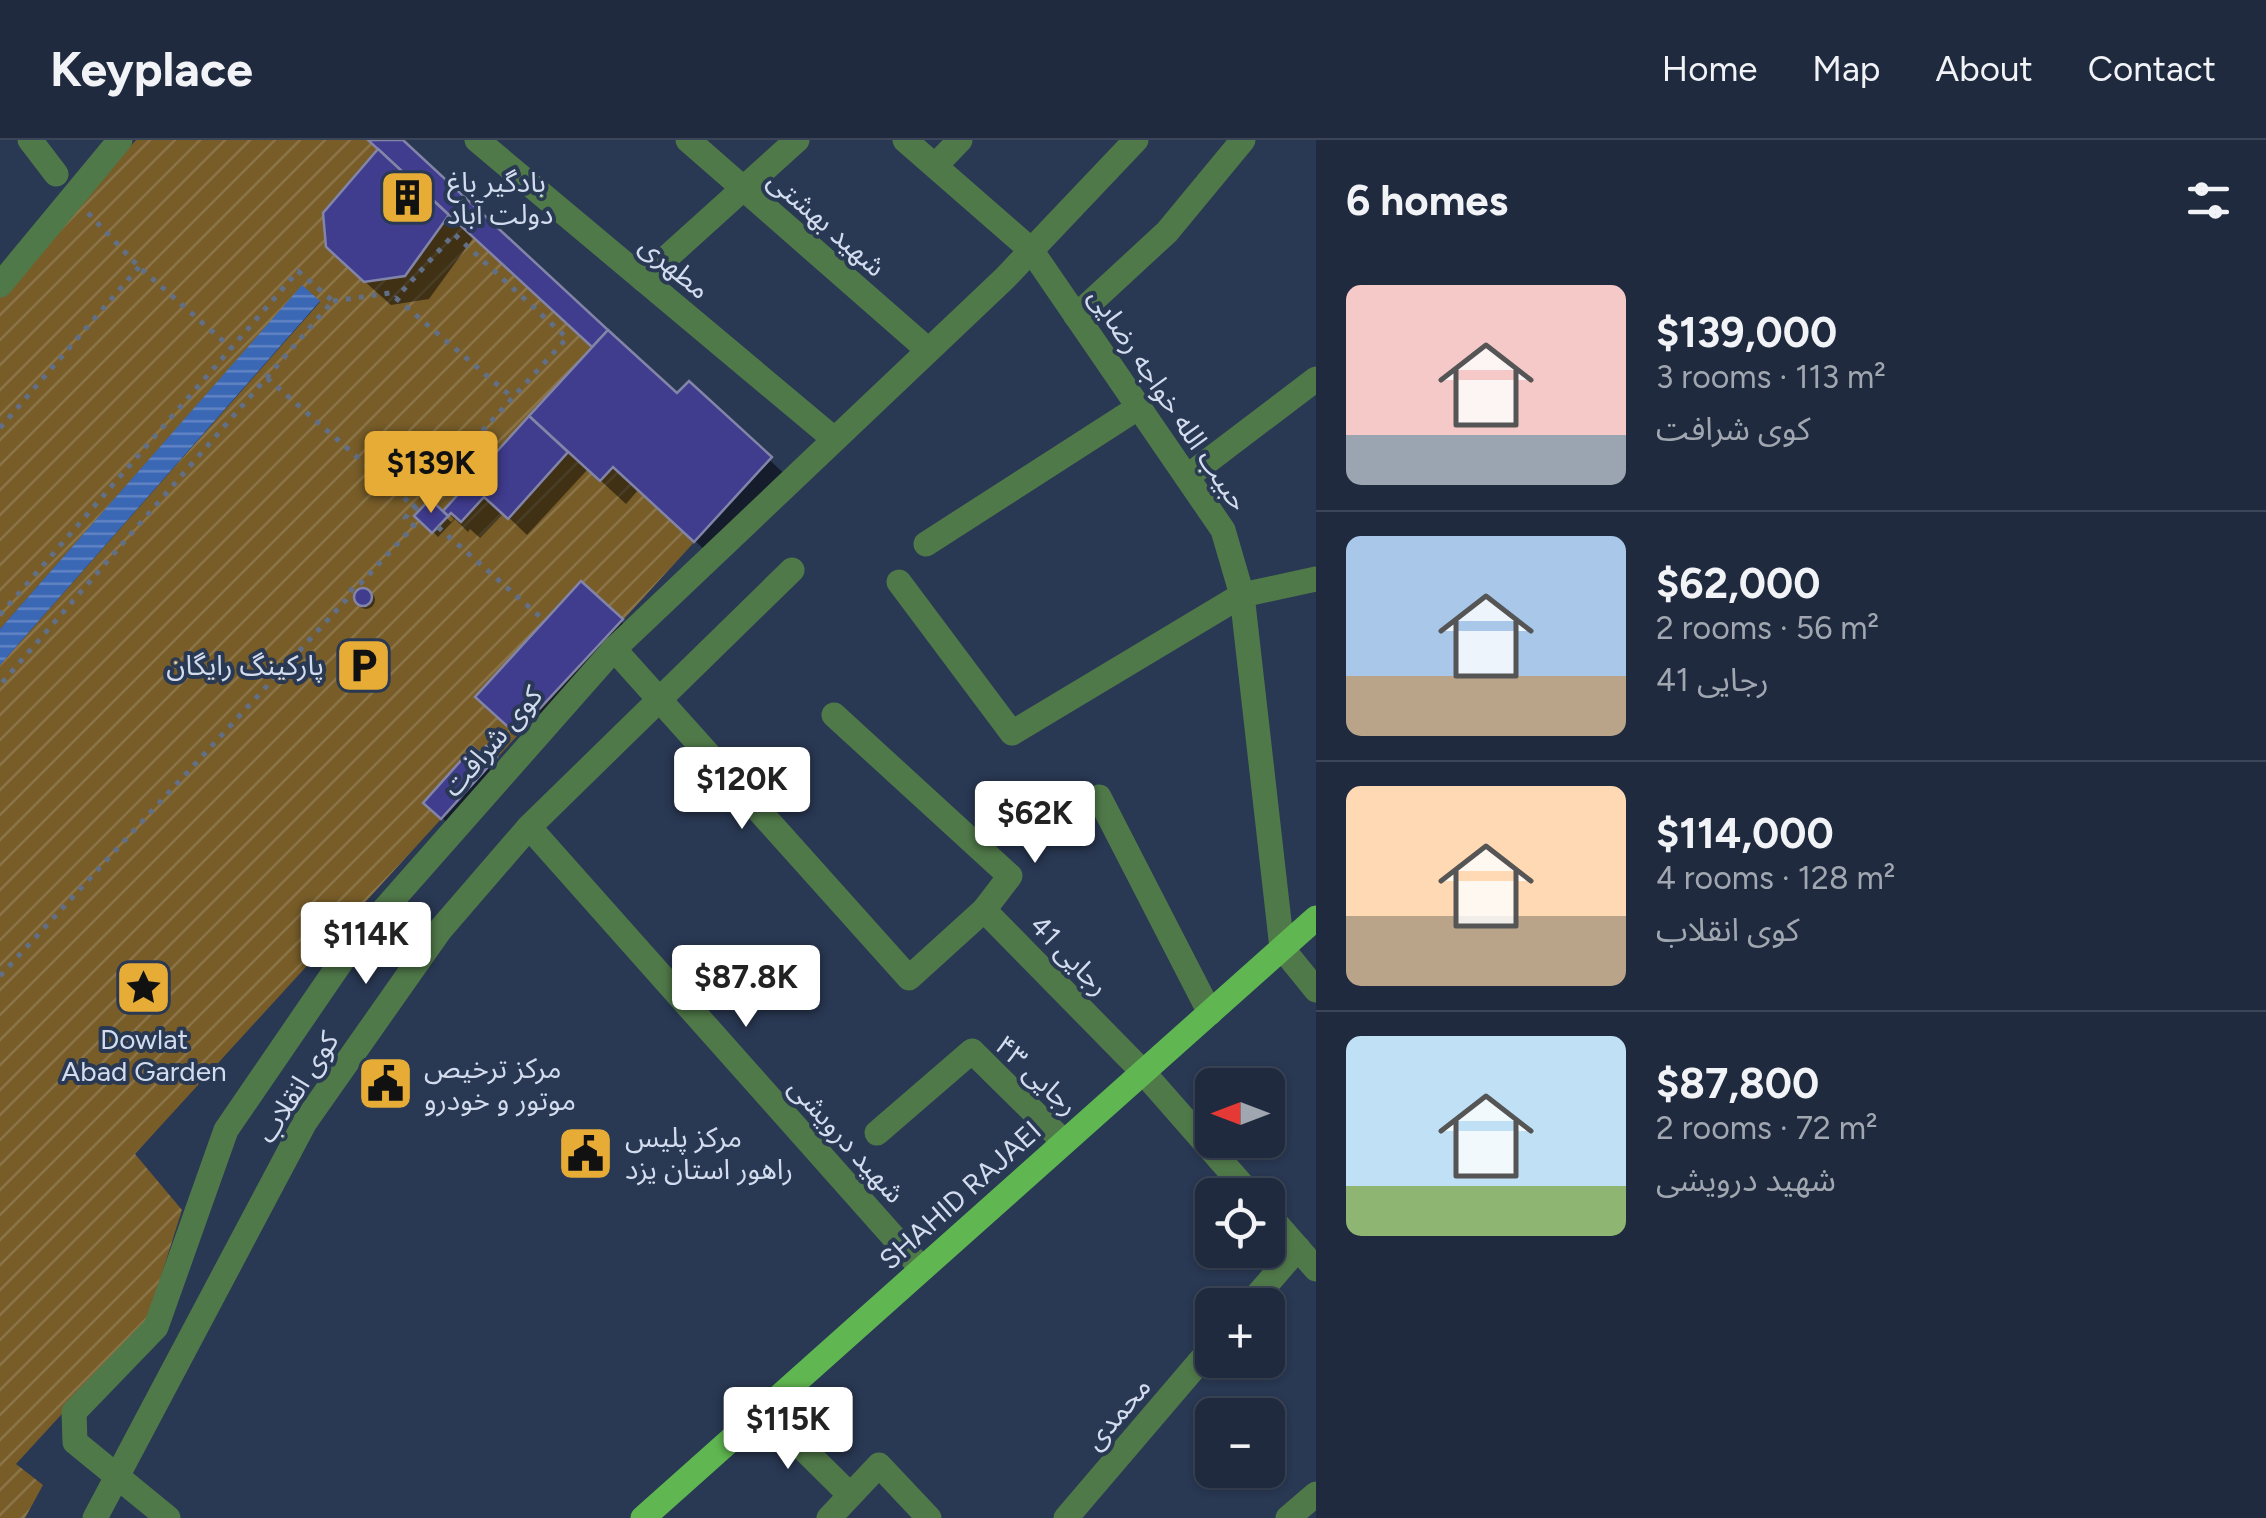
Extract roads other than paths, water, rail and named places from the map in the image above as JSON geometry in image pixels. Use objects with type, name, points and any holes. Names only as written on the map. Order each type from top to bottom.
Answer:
[{"type":"main road","name":"SHAHID RAJAEI","points":[[644,1518],[1316,918]]},
{"type":"street","points":[[30,140],[56,174]]},
{"type":"street","points":[[0,284],[120,140]]},
{"type":"street","name":"مطهری","points":[[477,140],[834,439]]},
{"type":"street","name":"شهید بهشتی","points":[[688,140],[928,350]]},
{"type":"street","points":[[644,280],[797,140]]},
{"type":"street","name":"حبیب الله خواجه رضایی","points":[[905,140],[1031,250],[1223,530],[1242,595],[1282,948]]},
{"type":"street","points":[[935,166],[960,140]]},
{"type":"street","name":"کوی شرافت","points":[[168,1518],[75,1442],[74,1412],[156,1327],[226,1130],[352,946],[614,649],[1031,250],[1136,140]]},
{"type":"street","points":[[1076,316],[1167,232],[1243,140]]},
{"type":"street","points":[[1187,478],[1316,379]]},
{"type":"street","points":[[926,544],[1139,407]]},
{"type":"street","name":"کوی انقلاب","points":[[95,1518],[305,1122],[440,930],[528,827],[792,570]]},
{"type":"street","points":[[899,582],[1012,733],[1242,595],[1316,579]]},
{"type":"street","points":[[614,649],[910,978],[984,910],[1010,876],[834,715]]},
{"type":"street","points":[[1099,797],[1210,1013]]},
{"type":"street","name":"شهید درویشی","points":[[528,827],[922,1269]]},
{"type":"street","name":"رجایی 41","points":[[984,910],[1143,1072],[1236,1178]]},
{"type":"street","points":[[1282,948],[1316,990]]},
{"type":"street","name":"رجایی ۴۳","points":[[877,1134],[972,1051],[1064,1142]]},
{"type":"street","points":[[1285,1233],[1316,1268]]},
{"type":"street","points":[[1263,1288],[1298,1248]]},
{"type":"street","name":"محمدی","points":[[1066,1518],[1195,1367]]},
{"type":"street","points":[[764,1410],[850,1496]]},
{"type":"street","points":[[829,1518],[879,1465],[929,1518]]},
{"type":"street","points":[[1288,1518],[1316,1494]]},
{"type":"water","points":[[302,285],[320,301],[0,665],[0,629]]},
{"type":"place","name":"بادگیر باغ دولت آباد","points":[[408,198]]},
{"type":"place","name":"پارکینگ رایگان","points":[[363,665]]},
{"type":"place","name":"Dowlat Abad Garden","points":[[144,988]]},
{"type":"place","name":"مرکز ترخیص موتور و خودرو","points":[[385,1084]]},
{"type":"place","name":"مرکز پلیس راهور استان یزد","points":[[586,1153]]}]
